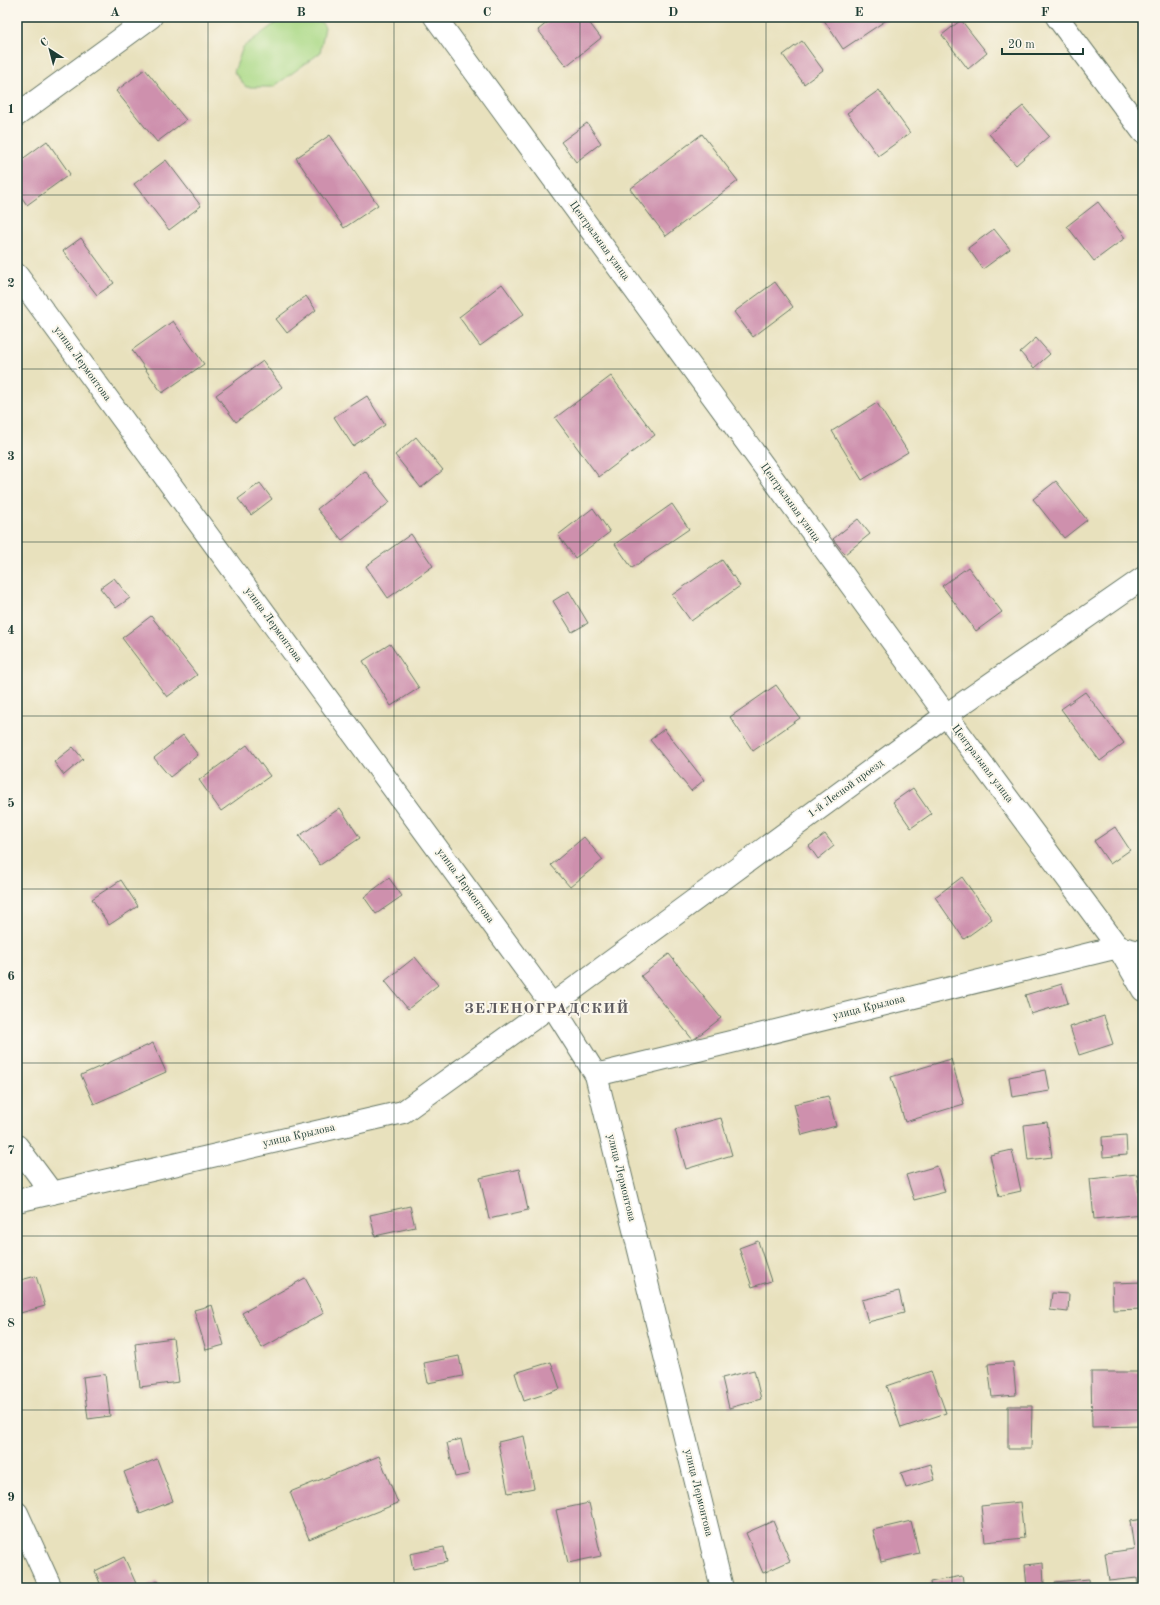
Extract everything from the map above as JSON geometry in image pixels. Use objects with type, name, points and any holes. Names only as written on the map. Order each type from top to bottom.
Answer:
[{"type":"street","points":[[17,115],[152,17]]},
{"type":"street","name":"Центральная улица","points":[[434,17],[1118,947],[1143,990]]},
{"type":"street","points":[[1057,17],[1143,132]]},
{"type":"street","name":"улица Лермонтова","points":[[17,275],[552,1005],[596,1075],[722,1588]]},
{"type":"street","name":"1-й Лесной проезд","points":[[552,1005],[946,715],[1143,578]]},
{"type":"street","name":"улица Крылова","points":[[596,1075],[1118,947],[1143,953]]},
{"type":"street","name":"улица Крылова","points":[[17,1201],[403,1112],[552,1005]]},
{"type":"street","points":[[17,1146],[52,1193]]},
{"type":"street","points":[[17,1513],[51,1588]]},
{"type":"green space","points":[[284,17],[317,17],[325,27],[320,53],[273,87],[246,87],[234,72],[243,47]]},
{"type":"building","points":[[554,17],[585,17],[601,38],[566,66],[538,30]]},
{"type":"building","points":[[822,17],[891,17],[843,49]]},
{"type":"building","points":[[961,20],[987,53],[968,69],[942,35]]},
{"type":"building","points":[[802,41],[823,70],[804,84],[783,55]]},
{"type":"building","points":[[145,69],[186,120],[157,142],[116,91]]},
{"type":"building","points":[[879,90],[910,133],[878,156],[847,113]]},
{"type":"building","points":[[1023,106],[1049,136],[1016,165],[989,134]]},
{"type":"building","points":[[587,123],[601,143],[576,162],[561,142]]},
{"type":"building","points":[[702,134],[738,181],[666,236],[630,189]]},
{"type":"building","points":[[330,135],[378,205],[344,228],[296,158]]},
{"type":"building","points":[[47,141],[70,174],[27,205],[17,191],[17,163]]},
{"type":"building","points":[[166,160],[201,206],[169,230],[134,184]]},
{"type":"building","points":[[1098,202],[1125,238],[1094,261],[1067,226]]},
{"type":"building","points":[[994,229],[1010,249],[983,269],[968,248]]},
{"type":"building","points":[[81,238],[114,283],[97,295],[63,251]]},
{"type":"building","points":[[775,282],[793,307],[753,337],[734,312]]},
{"type":"building","points":[[502,284],[524,314],[480,346],[459,317]]},
{"type":"building","points":[[306,296],[316,310],[287,333],[276,319]]},
{"type":"building","points":[[173,321],[204,364],[162,393],[132,350]]},
{"type":"building","points":[[1036,338],[1050,354],[1034,368],[1020,352]]},
{"type":"building","points":[[263,361],[282,387],[236,422],[216,395]]},
{"type":"building","points":[[611,376],[655,435],[599,477],[555,418]]},
{"type":"building","points":[[367,396],[385,425],[353,446],[334,417]]},
{"type":"building","points":[[877,403],[908,452],[862,480],[832,431]]},
{"type":"building","points":[[416,437],[443,470],[421,488],[395,455]]},
{"type":"building","points":[[365,471],[390,502],[342,540],[317,509]]},
{"type":"building","points":[[1056,481],[1087,520],[1064,538],[1033,499]]},
{"type":"building","points":[[260,483],[272,499],[251,515],[238,499]]},
{"type":"building","points":[[672,504],[689,529],[632,568],[615,544]]},
{"type":"building","points":[[593,508],[610,532],[575,558],[558,535]]},
{"type":"building","points":[[858,519],[870,534],[845,554],[833,539]]},
{"type":"building","points":[[411,534],[433,566],[388,598],[366,566]]},
{"type":"building","points":[[722,560],[740,586],[691,621],[672,595]]},
{"type":"building","points":[[968,567],[1002,612],[976,631],[942,586]]},
{"type":"building","points":[[114,578],[130,598],[116,608],[100,588]]},
{"type":"building","points":[[569,591],[588,623],[572,632],[553,601]]},
{"type":"building","points":[[151,616],[197,675],[167,697],[122,638]]},
{"type":"building","points":[[390,644],[419,688],[391,706],[363,661]]},
{"type":"building","points":[[776,685],[800,718],[753,751],[730,717]]},
{"type":"building","points":[[1085,692],[1124,743],[1100,761],[1061,709]]},
{"type":"building","points":[[664,729],[704,780],[691,791],[650,740]]},
{"type":"building","points":[[183,735],[198,755],[170,777],[154,758]]},
{"type":"building","points":[[247,745],[270,776],[221,811],[199,780]]},
{"type":"building","points":[[73,747],[83,759],[64,775],[54,762]]},
{"type":"building","points":[[913,788],[931,814],[911,828],[893,802]]},
{"type":"building","points":[[340,808],[360,838],[320,865],[299,836]]},
{"type":"building","points":[[1115,827],[1130,850],[1110,864],[1094,841]]},
{"type":"building","points":[[825,834],[834,846],[818,859],[809,846]]},
{"type":"building","points":[[584,837],[603,860],[570,887],[551,865]]},
{"type":"building","points":[[962,877],[992,919],[964,939],[935,897]]},
{"type":"building","points":[[389,878],[402,896],[376,914],[364,897]]},
{"type":"building","points":[[121,880],[138,906],[109,925],[92,899]]},
{"type":"building","points":[[669,954],[721,1018],[693,1040],[641,976]]},
{"type":"building","points":[[415,957],[438,985],[408,1009],[385,981]]},
{"type":"building","points":[[1062,984],[1068,1003],[1031,1014],[1025,995]]},
{"type":"building","points":[[1104,1016],[1113,1044],[1079,1055],[1070,1027]]},
{"type":"building","points":[[153,1043],[166,1072],[94,1104],[81,1075]]},
{"type":"building","points":[[951,1059],[964,1104],[905,1122],[891,1077]]},
{"type":"building","points":[[1046,1070],[1050,1091],[1012,1097],[1009,1077]]},
{"type":"building","points":[[828,1096],[836,1126],[802,1135],[794,1104]]},
{"type":"building","points":[[721,1118],[732,1155],[686,1169],[675,1130]]},
{"type":"building","points":[[1047,1122],[1052,1157],[1028,1160],[1024,1125]]},
{"type":"building","points":[[1126,1135],[1127,1155],[1103,1157],[1102,1137]]},
{"type":"building","points":[[1012,1150],[1021,1191],[999,1196],[990,1155]]},
{"type":"building","points":[[937,1166],[945,1192],[914,1200],[906,1175]]},
{"type":"building","points":[[519,1169],[528,1210],[489,1219],[480,1178]]},
{"type":"building","points":[[1137,1174],[1141,1214],[1094,1219],[1090,1179]]},
{"type":"building","points":[[410,1206],[415,1227],[375,1236],[370,1215]]},
{"type":"building","points":[[758,1241],[771,1281],[752,1287],[739,1248]]},
{"type":"building","points":[[36,1276],[45,1306],[17,1314],[17,1281]]},
{"type":"building","points":[[305,1278],[324,1313],[262,1348],[242,1313]]},
{"type":"building","points":[[1143,1282],[1143,1309],[1113,1310],[1112,1283]]},
{"type":"building","points":[[899,1291],[904,1313],[868,1322],[862,1300]]},
{"type":"building","points":[[1052,1293],[1069,1294],[1068,1312],[1050,1310]]},
{"type":"building","points":[[212,1305],[224,1345],[206,1350],[194,1310]]},
{"type":"building","points":[[173,1338],[179,1382],[140,1387],[135,1343]]},
{"type":"building","points":[[459,1356],[463,1376],[428,1383],[424,1363]]},
{"type":"building","points":[[551,1362],[560,1389],[524,1401],[515,1373]]},
{"type":"building","points":[[1013,1362],[1016,1395],[992,1397],[988,1364]]},
{"type":"building","points":[[754,1370],[761,1399],[729,1408],[722,1378]]},
{"type":"building","points":[[931,1371],[946,1413],[901,1428],[887,1386]]},
{"type":"building","points":[[1091,1372],[1143,1372],[1143,1426],[1092,1427]]},
{"type":"building","points":[[105,1374],[110,1416],[88,1419],[83,1377]]},
{"type":"building","points":[[1008,1406],[1032,1406],[1031,1449],[1008,1449]]},
{"type":"building","points":[[524,1436],[534,1488],[508,1493],[498,1442]]},
{"type":"building","points":[[461,1439],[469,1474],[455,1477],[447,1443]]},
{"type":"building","points":[[379,1456],[398,1503],[309,1539],[290,1492]]},
{"type":"building","points":[[157,1459],[173,1501],[140,1514],[124,1472]]},
{"type":"building","points":[[931,1464],[935,1480],[906,1488],[901,1473]]},
{"type":"building","points":[[1020,1502],[1024,1538],[985,1542],[981,1506]]},
{"type":"building","points":[[589,1503],[601,1556],[568,1563],[556,1510]]},
{"type":"building","points":[[1143,1519],[1143,1583],[1138,1584],[1137,1578],[1109,1581],[1105,1553],[1134,1549],[1130,1521]]},
{"type":"building","points":[[773,1521],[790,1561],[763,1573],[746,1533]]},
{"type":"building","points":[[911,1521],[919,1553],[881,1562],[873,1530]]},
{"type":"building","points":[[444,1547],[447,1562],[413,1569],[410,1554]]},
{"type":"building","points":[[124,1557],[138,1588],[102,1588],[95,1571]]},
{"type":"building","points":[[1043,1563],[1044,1586],[1027,1588],[1025,1565]]},
{"type":"building","points":[[962,1576],[964,1588],[931,1588],[930,1582]]},
{"type":"building","points":[[1089,1579],[1090,1588],[1056,1588],[1055,1582]]},
{"type":"building","points":[[158,1581],[161,1588],[143,1588]]},
{"type":"district","name":"ЗЕЛЕНОГРАДСКИЙ","points":[[547,1009]]}]
